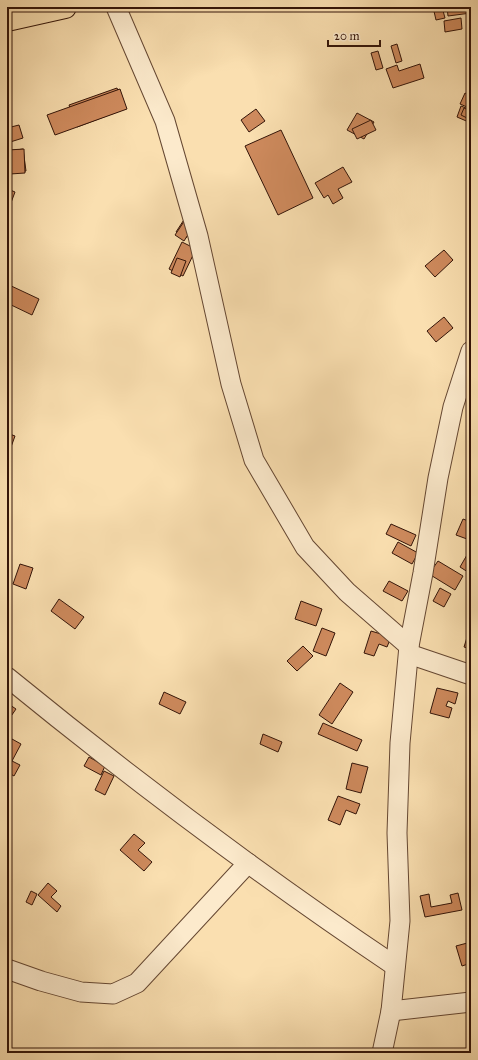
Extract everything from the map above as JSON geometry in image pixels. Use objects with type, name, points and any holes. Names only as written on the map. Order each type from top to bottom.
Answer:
[{"type":"highway","points":[[7,20],[65,7]]},
{"type":"street","points":[[116,7],[165,121],[198,236],[231,384],[254,460],[305,547],[346,592],[409,650],[471,675]]},
{"type":"street","points":[[395,1053],[383,1044],[391,1011],[400,921],[397,833],[400,743],[409,650],[438,478],[453,407],[471,351]]},
{"type":"street","points":[[453,407],[471,400]]},
{"type":"street","points":[[7,677],[138,780],[248,863],[326,920],[395,966]]},
{"type":"street","points":[[7,969],[41,981],[81,992],[113,994],[137,983],[248,863]]},
{"type":"street","points":[[391,1011],[471,1002]]},
{"type":"building","points":[[433,7],[442,7],[445,18],[436,20]]},
{"type":"building","points":[[447,7],[471,7],[471,13],[448,16]]},
{"type":"building","points":[[461,18],[462,29],[445,32],[444,21]]},
{"type":"building","points":[[397,44],[402,61],[396,63],[391,46]]},
{"type":"building","points":[[378,51],[383,68],[376,70],[371,53]]},
{"type":"building","points":[[420,64],[424,78],[393,88],[386,69],[397,65],[399,71]]},
{"type":"building","points":[[117,88],[125,109],[77,127],[69,105]]},
{"type":"building","points":[[120,89],[127,109],[55,135],[47,115]]},
{"type":"building","points":[[465,93],[471,96],[467,107],[460,104]]},
{"type":"building","points":[[461,106],[471,110],[471,123],[457,117]]},
{"type":"building","points":[[464,108],[471,111],[471,120],[461,115]]},
{"type":"building","points":[[256,109],[265,121],[249,132],[241,120]]},
{"type":"building","points":[[357,113],[374,122],[364,139],[347,130]]},
{"type":"building","points":[[371,120],[376,130],[357,139],[352,129]]},
{"type":"building","points":[[19,125],[23,138],[7,143],[7,128]]},
{"type":"building","points":[[281,130],[313,198],[278,215],[245,146]]},
{"type":"building","points":[[23,149],[26,171],[13,173],[9,151]]},
{"type":"building","points":[[24,149],[25,173],[10,174],[8,150]]},
{"type":"building","points":[[343,167],[352,182],[338,189],[343,198],[333,204],[328,195],[324,198],[315,183]]},
{"type":"building","points":[[8,189],[15,192],[9,208],[7,207]]},
{"type":"building","points":[[187,215],[197,221],[186,238],[176,232]]},
{"type":"building","points":[[187,217],[196,222],[184,241],[175,235]]},
{"type":"building","points":[[182,242],[196,249],[183,276],[169,269]]},
{"type":"building","points":[[444,250],[453,260],[435,277],[425,266]]},
{"type":"building","points":[[177,258],[186,261],[180,277],[171,273]]},
{"type":"building","points":[[7,284],[39,299],[32,315],[7,303]]},
{"type":"building","points":[[444,317],[453,328],[436,342],[427,331]]},
{"type":"building","points":[[7,433],[15,436],[11,447],[7,446]]},
{"type":"building","points":[[463,519],[471,522],[471,529],[467,539],[456,535]]},
{"type":"building","points":[[391,524],[416,535],[411,546],[386,534]]},
{"type":"building","points":[[398,542],[418,553],[412,564],[392,553]]},
{"type":"building","points":[[471,548],[471,574],[460,567]]},
{"type":"building","points":[[438,561],[463,576],[455,590],[429,574]]},
{"type":"building","points":[[20,564],[33,568],[26,589],[13,584]]},
{"type":"building","points":[[389,581],[408,591],[402,601],[383,591]]},
{"type":"building","points":[[440,588],[451,594],[444,607],[433,601]]},
{"type":"building","points":[[59,599],[84,617],[75,629],[51,611]]},
{"type":"building","points":[[301,601],[322,609],[316,626],[295,619]]},
{"type":"building","points":[[322,628],[335,633],[326,656],[313,651]]},
{"type":"building","points":[[371,631],[391,637],[387,647],[379,644],[374,656],[364,653]]},
{"type":"building","points":[[469,631],[471,631],[471,649],[464,647]]},
{"type":"building","points":[[303,646],[313,656],[297,671],[287,661]]},
{"type":"building","points":[[340,683],[353,692],[332,724],[319,715]]},
{"type":"building","points":[[437,688],[458,693],[455,704],[448,701],[446,706],[452,708],[449,718],[430,713]]},
{"type":"building","points":[[164,692],[186,702],[180,714],[159,704]]},
{"type":"building","points":[[7,703],[16,709],[7,722]]},
{"type":"building","points":[[323,723],[362,740],[357,751],[318,734]]},
{"type":"building","points":[[263,734],[282,742],[278,752],[260,744]]},
{"type":"building","points":[[12,739],[21,744],[12,761],[20,765],[14,776],[7,772],[7,749]]},
{"type":"building","points":[[89,757],[105,766],[101,775],[84,766]]},
{"type":"building","points":[[352,763],[368,767],[361,793],[346,789]]},
{"type":"building","points":[[104,771],[114,776],[105,795],[95,790]]},
{"type":"building","points":[[338,796],[360,804],[356,814],[346,810],[340,825],[328,820]]},
{"type":"building","points":[[134,834],[145,843],[138,850],[152,862],[144,871],[120,850]]},
{"type":"building","points":[[48,883],[57,891],[51,897],[61,906],[57,912],[38,895]]},
{"type":"building","points":[[31,891],[37,894],[32,905],[26,902]]},
{"type":"building","points":[[458,893],[462,910],[425,917],[420,896],[429,894],[431,907],[452,903],[450,895]]},
{"type":"building","points":[[471,942],[471,963],[462,966],[456,946]]}]
